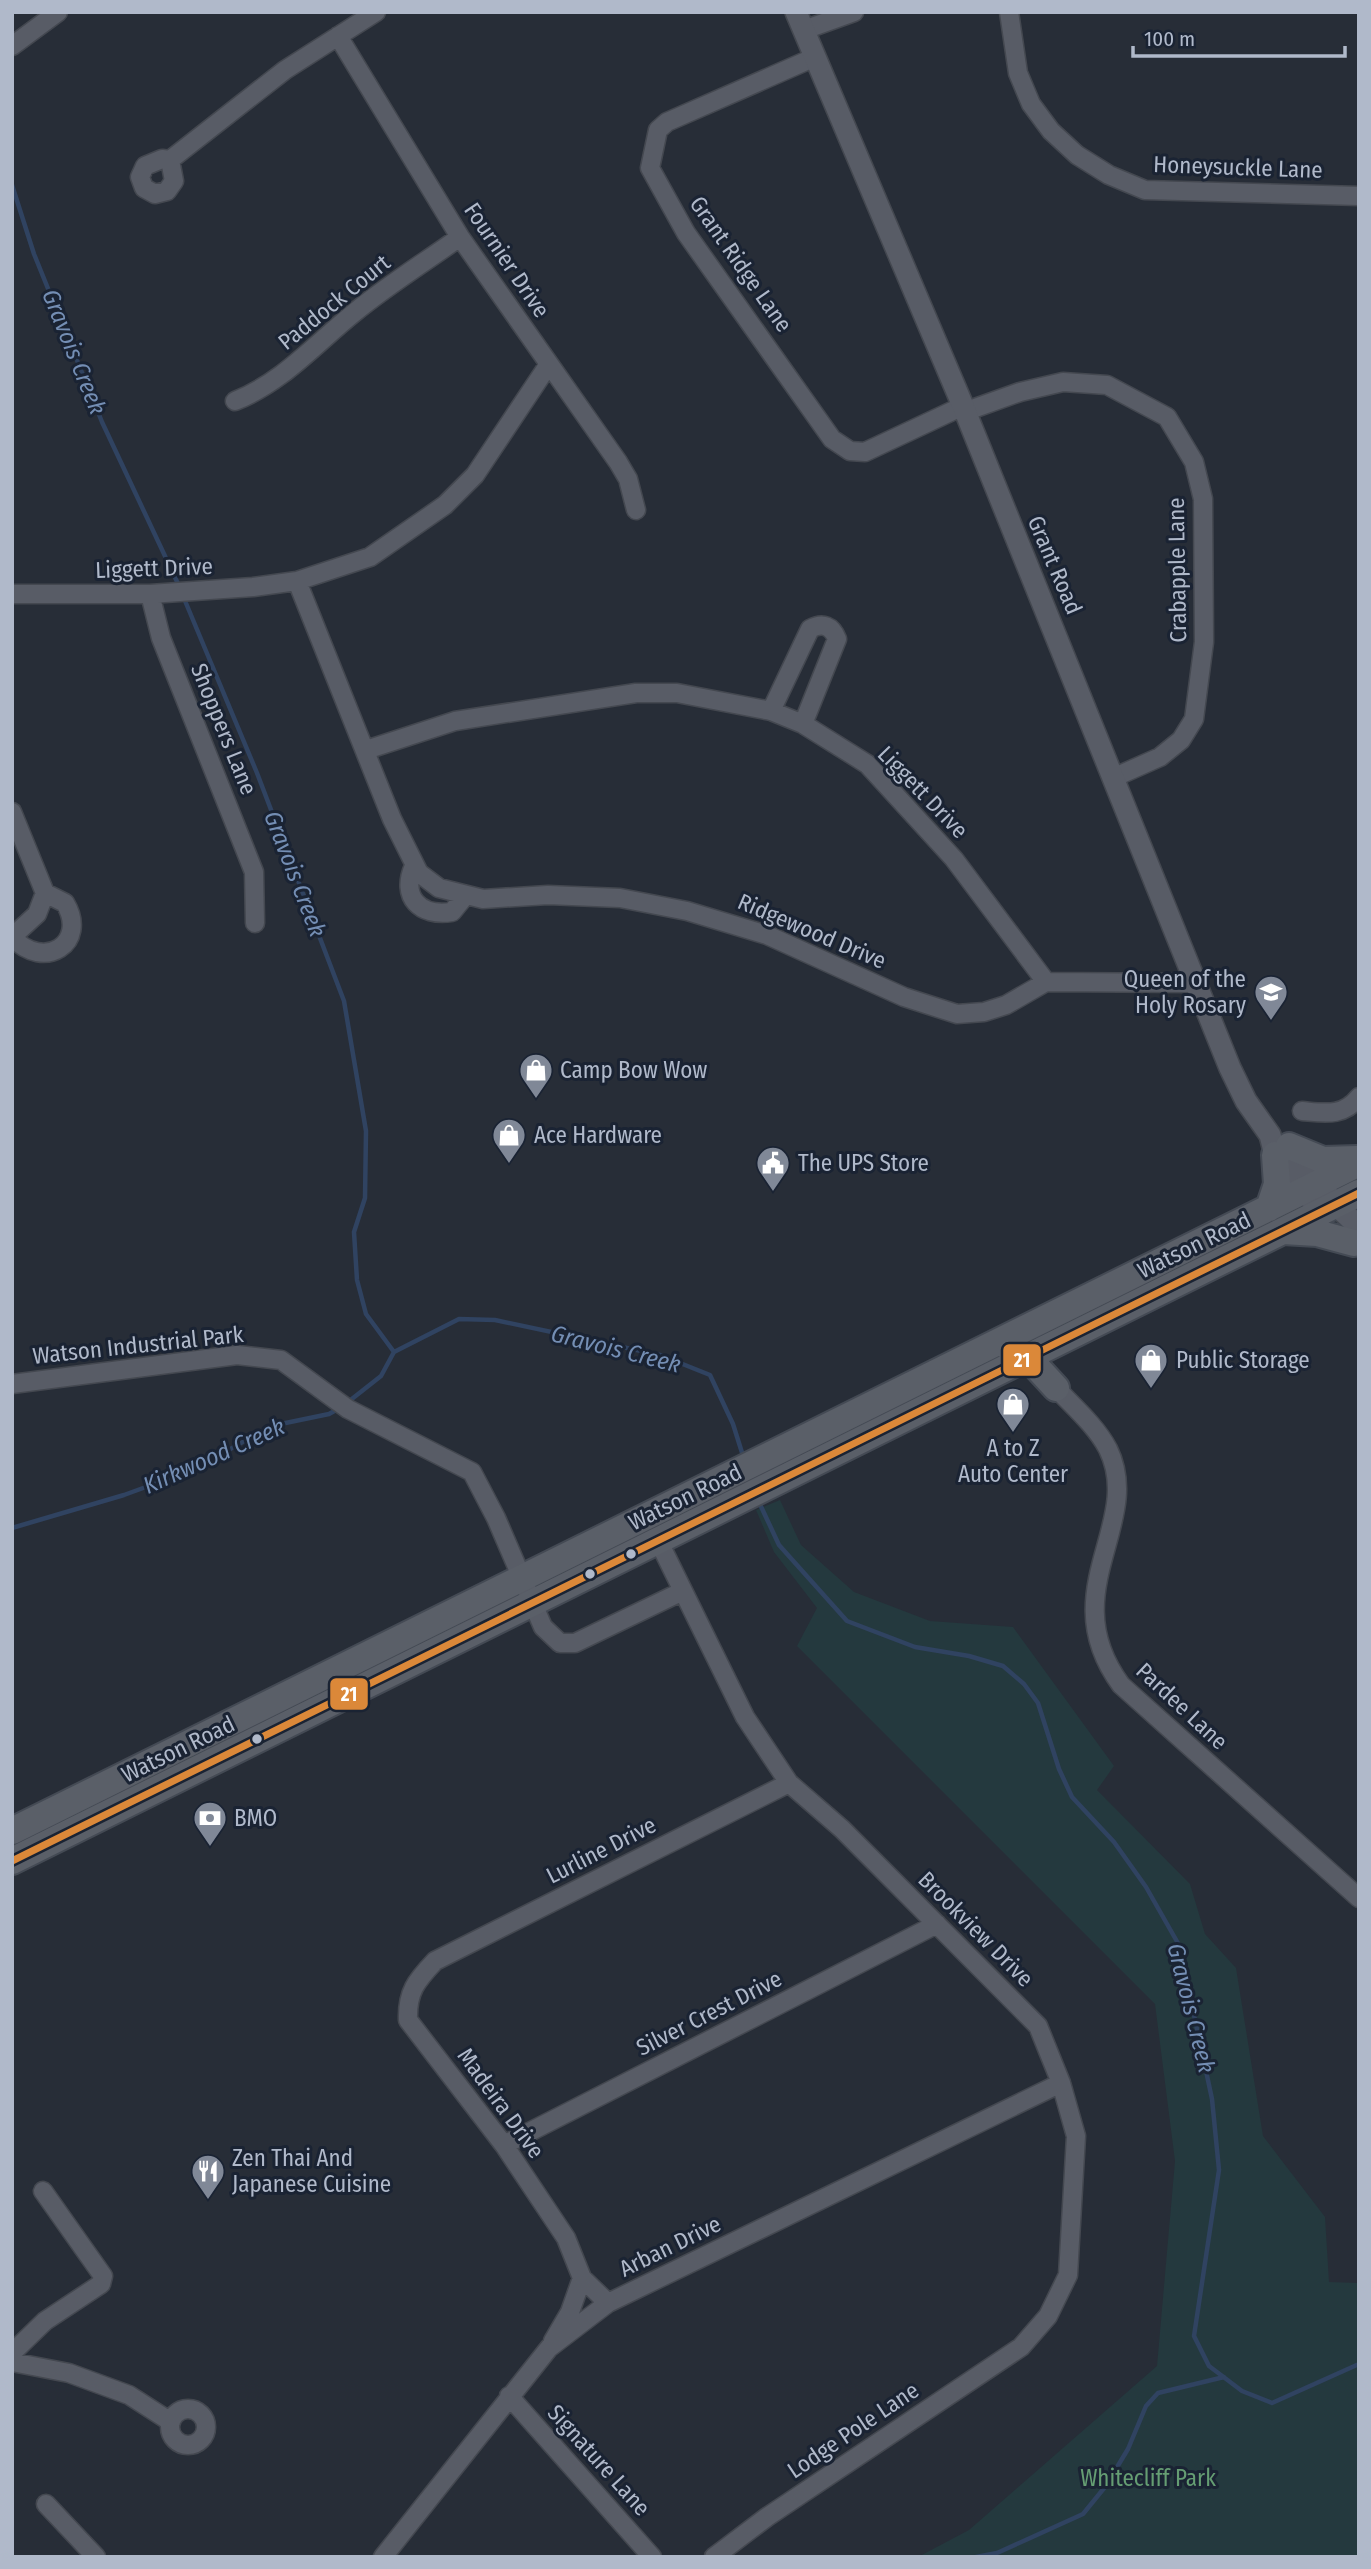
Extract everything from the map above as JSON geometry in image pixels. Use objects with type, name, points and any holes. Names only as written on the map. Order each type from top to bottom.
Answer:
[{"type":"main road","points":[[1357,1239],[1317,1233],[1275,1219],[1278,1145],[1322,1160],[1359,1161]]},
{"type":"main road","name":"Watson Road","points":[[12,1861],[527,1590],[757,1461],[1018,1352],[1275,1219],[1311,1186],[1359,1161]]},
{"type":"main road","name":"Watson Road","points":[[12,1831],[527,1590],[658,1540],[769,1486],[1018,1352],[1275,1219],[1338,1203]]},
{"type":"main road","points":[[1018,1352],[1056,1388]]},
{"type":"main road","points":[[1018,1352],[1056,1388]]},
{"type":"street","points":[[12,46],[58,12]]},
{"type":"street","points":[[170,160],[285,70],[376,12]]},
{"type":"street","points":[[800,21],[854,12]]},
{"type":"street","name":"Honeysuckle Lane","points":[[1009,12],[1018,73],[1031,104],[1051,131],[1109,175],[1145,190],[1359,196]]},
{"type":"street","name":"Grant Road","points":[[800,21],[813,58],[963,409],[1115,778],[1195,983],[1246,1101],[1311,1186],[1338,1203],[1357,1239]]},
{"type":"street","name":"Fournier Drive","points":[[338,36],[460,237],[618,462],[628,479],[636,510]]},
{"type":"street","name":"Grant Ridge Lane","points":[[813,58],[667,122],[658,130],[650,168],[686,233],[832,439],[850,451],[865,452],[963,409]]},
{"type":"street","name":"Paddock Court","points":[[235,401],[260,391],[281,377],[356,311],[460,237]]},
{"type":"street","name":"Liggett Drive","points":[[12,594],[199,592],[297,581],[370,557],[445,505],[475,475],[549,364]]},
{"type":"street","name":"Crabapple Lane","points":[[963,409],[1063,382],[1107,385],[1167,417],[1194,462],[1203,499],[1204,642],[1194,719],[1181,740],[1160,757],[1115,778]]},
{"type":"street","name":"Ridgewood Drive","points":[[297,581],[414,866],[439,888],[465,896],[620,898],[687,911],[767,934],[904,997],[957,1014],[984,1013],[1006,1005],[1046,982]]},
{"type":"street","name":"Shoppers Lane","points":[[159,594],[161,638],[254,872],[256,923]]},
{"type":"street","points":[[771,711],[810,629],[817,625],[826,626],[833,630],[837,639],[803,724]]},
{"type":"street","name":"Liggett Drive","points":[[366,750],[455,721],[636,693],[677,693],[771,711],[803,724],[867,764],[954,859],[1046,982]]},
{"type":"street","points":[[12,812],[45,893],[65,903],[71,912],[72,921],[65,944],[53,952],[38,955],[23,949],[12,937],[37,914],[45,893]]},
{"type":"street","name":"Ridgewood Drive","points":[[414,866],[407,880],[412,900],[426,910],[440,914],[452,912],[465,896]]},
{"type":"street","points":[[1046,982],[1195,983]]},
{"type":"street","points":[[1302,1111],[1336,1114],[1352,1106],[1359,1097]]},
{"type":"street","name":"Watson Industrial Park","points":[[12,1384],[237,1354],[281,1360],[342,1404],[472,1472],[527,1590]]},
{"type":"street","name":"Pardee Lane","points":[[1056,1388],[1108,1448],[1115,1470],[1117,1494],[1097,1579],[1094,1609],[1097,1637],[1105,1663],[1121,1685],[1359,1898]]},
{"type":"street","name":"Brookview Drive","points":[[658,1540],[710,1640],[745,1717],[789,1783],[842,1829],[1038,2026],[1061,2083],[1076,2136],[1068,2276],[1048,2316],[1021,2347]]},
{"type":"street","points":[[527,1590],[551,1638],[560,1643],[575,1643],[683,1591]]},
{"type":"street","name":"Lurline Drive","points":[[435,1961],[789,1783]]},
{"type":"street","name":"Silver Crest Drive","points":[[504,2145],[937,1924]]},
{"type":"street","name":"Madeira Drive","points":[[435,1961],[412,1985],[407,2000],[408,2020],[504,2145],[565,2238],[582,2278],[608,2303]]},
{"type":"street","name":"Arban Drive","points":[[386,2556],[549,2348],[608,2303],[1061,2083]]},
{"type":"street","points":[[12,2353],[45,2321],[101,2284],[103,2276],[43,2191]]},
{"type":"street","points":[[549,2348],[570,2312],[582,2278]]},
{"type":"street","name":"Lodge Pole Lane","points":[[714,2557],[767,2517],[1021,2347]]},
{"type":"street","points":[[12,2362],[69,2373],[129,2395],[171,2422]]},
{"type":"street","name":"Signature Lane","points":[[509,2396],[652,2557]]},
{"type":"street","points":[[46,2504],[96,2557]]},
{"type":"green space","name":"Whitecliff Park","points":[[780,1500],[801,1545],[854,1592],[930,1621],[1013,1627],[1114,1766],[1097,1790],[1190,1884],[1205,1934],[1236,1968],[1263,2136],[1325,2217],[1329,2282],[1359,2283],[1359,2557],[918,2557],[969,2530],[1157,2366],[1175,2161],[1155,2004],[797,1646],[817,1608],[774,1552],[756,1510]]},
{"type":"waterway","name":"Gravois Creek","points":[[12,185],[34,254],[102,422],[180,588]]},
{"type":"waterway","name":"Gravois Creek","points":[[183,596],[257,773],[344,1001],[366,1131],[365,1198],[354,1232],[357,1280],[366,1314],[394,1352],[459,1319],[495,1320],[660,1355],[710,1375],[733,1424],[744,1459]]},
{"type":"waterway","name":"Kirkwood Creek","points":[[348,1402],[381,1376],[394,1352]]},
{"type":"waterway","name":"Kirkwood Creek","points":[[12,1528],[124,1495],[195,1469],[271,1426],[329,1414],[338,1409]]},
{"type":"waterway","name":"Gravois Creek","points":[[758,1500],[779,1545],[847,1621],[915,1647],[969,1656],[1003,1666],[1024,1684],[1038,1703],[1059,1769],[1072,1797],[1114,1842],[1146,1887],[1179,1945],[1212,2099],[1219,2170],[1194,2336],[1209,2366],[1242,2391],[1272,2403],[1359,2364]]},
{"type":"waterway","points":[[976,2557],[997,2553],[1083,2514],[1105,2487],[1128,2449],[1146,2406],[1158,2393],[1224,2377]]},
{"type":"transit line","name":"21","points":[[12,1861],[1359,1193]]},
{"type":"place","name":"Queen of the Holy Rosary","points":[[1271,1022]]},
{"type":"place","name":"Camp Bow Wow","points":[[536,1100]]},
{"type":"place","name":"Ace Hardware","points":[[509,1165]]},
{"type":"place","name":"The UPS Store","points":[[773,1193]]},
{"type":"place","name":"Public Storage","points":[[1151,1390]]},
{"type":"place","name":"A to Z Auto Center","points":[[1013,1434]]},
{"type":"place","name":"BMO","points":[[210,1848]]},
{"type":"place","name":"Zen Thai And Japanese Cuisine","points":[[208,2201]]}]
